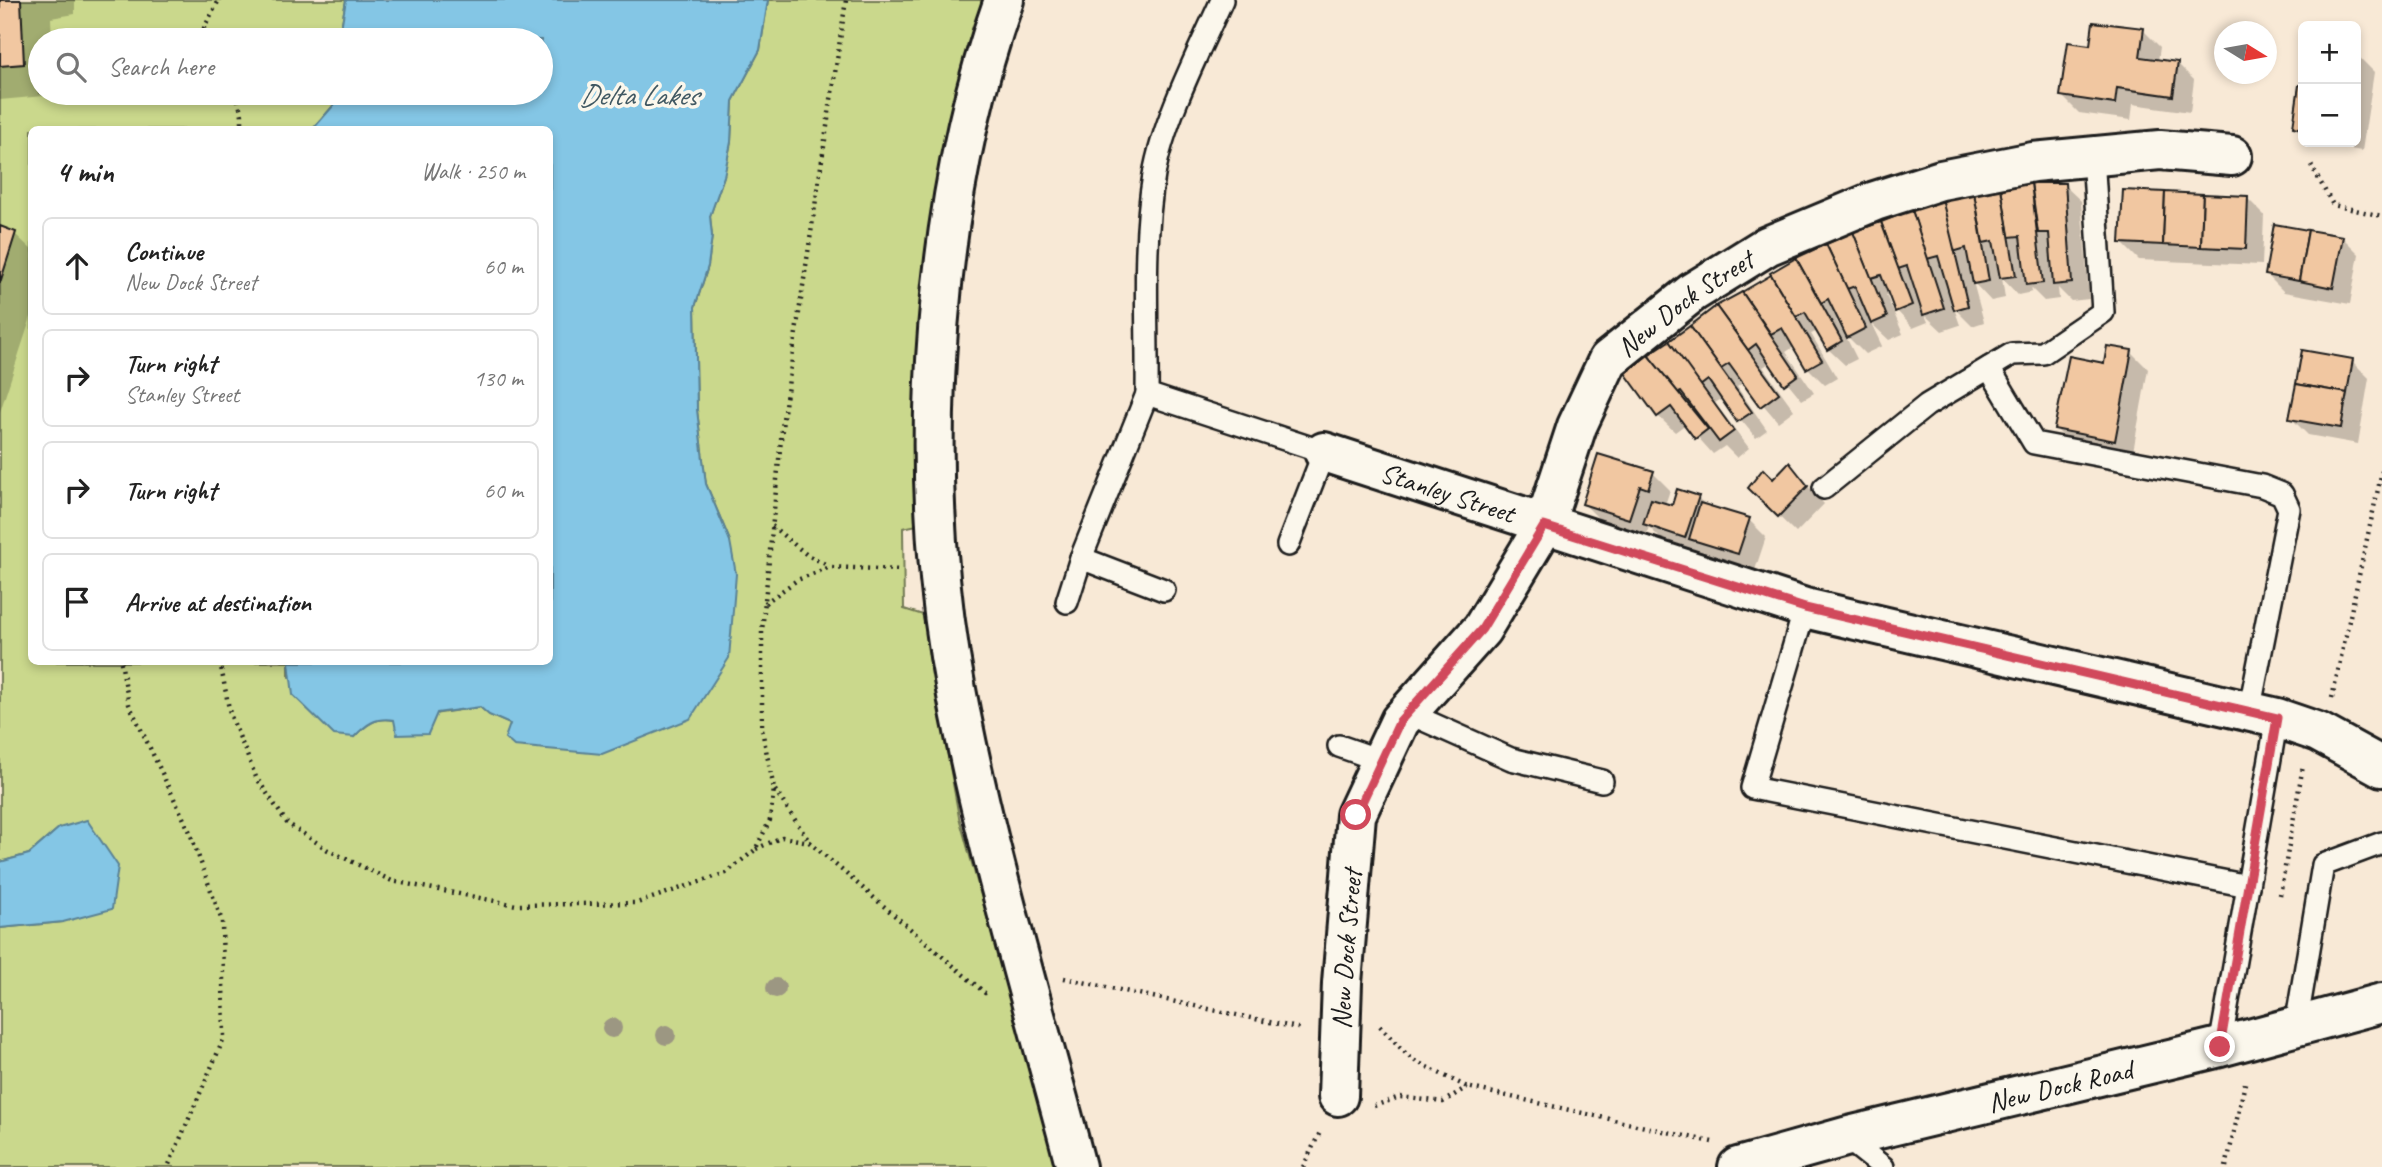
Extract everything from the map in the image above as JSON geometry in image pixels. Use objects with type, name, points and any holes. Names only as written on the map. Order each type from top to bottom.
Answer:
[{"type":"street","points":[[1004,0],[969,119],[950,217],[936,376],[933,489],[953,668],[990,843],[1076,1167]]},
{"type":"street","name":"New Dock Street","points":[[1339,1096],[1342,983],[1356,815],[1400,721],[1482,629],[1544,526],[1577,426],[1608,360],[1693,292],[1767,246],[1875,201],[1941,180],[2033,162],[2160,150],[2232,156]]},
{"type":"street","name":"Stanley Street","points":[[1324,452],[1544,526],[1805,608],[2263,715],[2318,732],[2382,767]]},
{"type":"street","name":"New Dock Road","points":[[1738,1167],[1845,1137],[2236,1042],[2382,1003]]},
{"type":"lane","points":[[1067,602],[1081,558],[1147,394],[1149,224],[1154,173],[1168,127],[1222,0]]},
{"type":"lane","points":[[1824,488],[1927,405],[2012,354],[2043,353],[2103,312],[2093,156]]},
{"type":"lane","points":[[1989,368],[2034,443],[2262,486],[2282,494],[2289,509],[2263,715],[2236,1042]]},
{"type":"lane","points":[[1147,394],[1324,452],[1288,545]]},
{"type":"lane","points":[[1081,558],[1164,590]]},
{"type":"lane","points":[[1805,608],[1752,788],[2248,886]]},
{"type":"lane","points":[[1408,713],[1511,759],[1602,781]]},
{"type":"lane","points":[[1339,746],[1382,761]]},
{"type":"lane","points":[[2296,1026],[2323,865],[2382,843]]},
{"type":"lane","points":[[1845,1137],[1883,1167]]},
{"type":"path","points":[[204,28],[219,0]]},
{"type":"path","points":[[755,850],[770,820],[774,789],[762,730],[765,603],[772,526],[796,327],[846,0]]},
{"type":"path","points":[[239,105],[242,126]]},
{"type":"path","points":[[2311,165],[2333,205],[2382,215]]},
{"type":"path","points":[[772,526],[807,555],[830,567]]},
{"type":"path","points":[[765,603],[797,579],[830,567],[912,570],[941,566]]},
{"type":"path","points":[[122,665],[129,704],[189,830],[222,922],[224,1038],[168,1167]]},
{"type":"path","points":[[221,665],[230,714],[251,764],[288,823],[328,850],[393,881],[516,905],[637,903],[726,873],[755,850],[782,837],[809,842]]},
{"type":"path","points":[[774,789],[809,842],[985,993]]},
{"type":"path","points":[[1027,980],[1049,975],[1341,1038]]},
{"type":"path","points":[[1342,983],[1411,1059],[1467,1087],[1775,1156]]},
{"type":"path","points":[[2227,1167],[2236,1042]]},
{"type":"path","points":[[1339,1096],[1375,1106],[1400,1097],[1443,1102],[1467,1087]]},
{"type":"green space","points":[[0,0],[346,0],[341,28],[28,28],[28,105],[333,105],[316,126],[28,126],[28,665],[289,665],[289,676],[354,737],[376,721],[480,707],[489,715],[510,724],[730,541],[706,484],[697,410],[695,307],[708,266],[712,236],[710,216],[724,176],[731,142],[733,101],[760,50],[768,0],[993,0],[923,300],[917,525],[903,528],[904,609],[923,615],[959,817],[1057,1167],[0,1167],[0,928],[63,922],[59,828],[29,854],[0,862]]},
{"type":"water","name":"Delta Lakes","points":[[346,0],[768,0],[760,50],[733,101],[731,142],[724,176],[710,216],[712,236],[708,266],[695,307],[697,410],[706,484],[730,541],[736,574],[729,658],[690,719],[602,754],[514,746],[505,738],[510,724],[489,715],[480,707],[437,713],[428,734],[397,735],[394,720],[387,719],[372,722],[354,737],[334,735],[293,695],[289,665],[553,665],[553,126],[316,126],[333,105],[553,105],[553,28],[341,28]]},
{"type":"water","points":[[87,820],[118,866],[112,909],[63,922],[0,928],[0,862],[29,854],[59,828]]},
{"type":"building","points":[[0,0],[21,0],[24,64],[0,66]]},
{"type":"building","points":[[2093,22],[2144,28],[2140,57],[2178,62],[2173,96],[2117,88],[2115,104],[2060,96],[2068,42],[2090,45]]},
{"type":"building","points":[[2298,92],[2298,128],[2293,127]]},
{"type":"building","points":[[2031,183],[2065,183],[2072,283],[2053,285],[2049,233],[2038,233]]},
{"type":"building","points":[[2031,183],[2043,283],[2026,285],[2020,236],[2009,237],[2001,188]]},
{"type":"building","points":[[2001,188],[2016,276],[2000,278],[1993,241],[1983,243],[1974,193]]},
{"type":"building","points":[[2123,190],[2165,192],[2163,245],[2120,243]]},
{"type":"building","points":[[2165,192],[2203,194],[2201,247],[2163,245]]},
{"type":"building","points":[[1974,193],[1989,281],[1973,284],[1966,248],[1953,252],[1942,199]]},
{"type":"building","points":[[2203,194],[2248,196],[2246,249],[2201,247]]},
{"type":"building","points":[[1942,199],[1968,306],[1954,310],[1938,256],[1927,259],[1912,210]]},
{"type":"building","points":[[1912,210],[1944,308],[1923,315],[1907,266],[1898,269],[1881,222]]},
{"type":"building","points":[[1881,222],[1912,305],[1895,312],[1881,275],[1871,278],[1853,232]]},
{"type":"building","points":[[2274,224],[2308,230],[2299,281],[2265,275]]},
{"type":"building","points":[[0,226],[16,232],[0,283]]},
{"type":"building","points":[[2308,230],[2343,236],[2333,288],[2299,281]]},
{"type":"building","points":[[1853,232],[1887,317],[1871,324],[1855,286],[1847,289],[1826,244]]},
{"type":"building","points":[[1826,244],[1866,328],[1847,338],[1828,299],[1821,303],[1796,258]]},
{"type":"building","points":[[1796,258],[1842,341],[1827,350],[1805,312],[1796,317],[1770,273]]},
{"type":"building","points":[[1771,275],[1822,360],[1806,369],[1782,328],[1771,334],[1742,292]]},
{"type":"building","points":[[1742,292],[1798,375],[1784,385],[1756,344],[1748,350],[1716,306]]},
{"type":"building","points":[[1716,306],[1779,393],[1760,407],[1729,364],[1721,369],[1690,326]]},
{"type":"building","points":[[1690,326],[1752,412],[1737,422],[1708,380],[1700,386],[1669,341]]},
{"type":"building","points":[[1669,341],[1734,431],[1719,442],[1681,392],[1677,394],[1648,355]]},
{"type":"building","points":[[2107,346],[2132,350],[2115,441],[2054,429],[2069,356],[2104,363]]},
{"type":"building","points":[[2302,350],[2353,359],[2347,393],[2296,384]]},
{"type":"building","points":[[1648,355],[1708,429],[1695,439],[1671,407],[1657,417],[1625,373]]},
{"type":"building","points":[[2296,384],[2347,393],[2341,428],[2289,419]]},
{"type":"building","points":[[1598,454],[1654,471],[1648,489],[1640,486],[1629,519],[1582,504]]},
{"type":"building","points":[[1789,462],[1808,486],[1778,517],[1748,488],[1763,469],[1773,479]]},
{"type":"building","points":[[1677,489],[1699,496],[1685,538],[1643,524],[1651,499],[1672,505]]},
{"type":"building","points":[[1700,503],[1750,518],[1738,554],[1689,539]]},
{"type":"route","points":[[1356,815],[1400,721],[1482,629],[1544,526],[1805,608],[2277,718],[2220,1047]]}]
